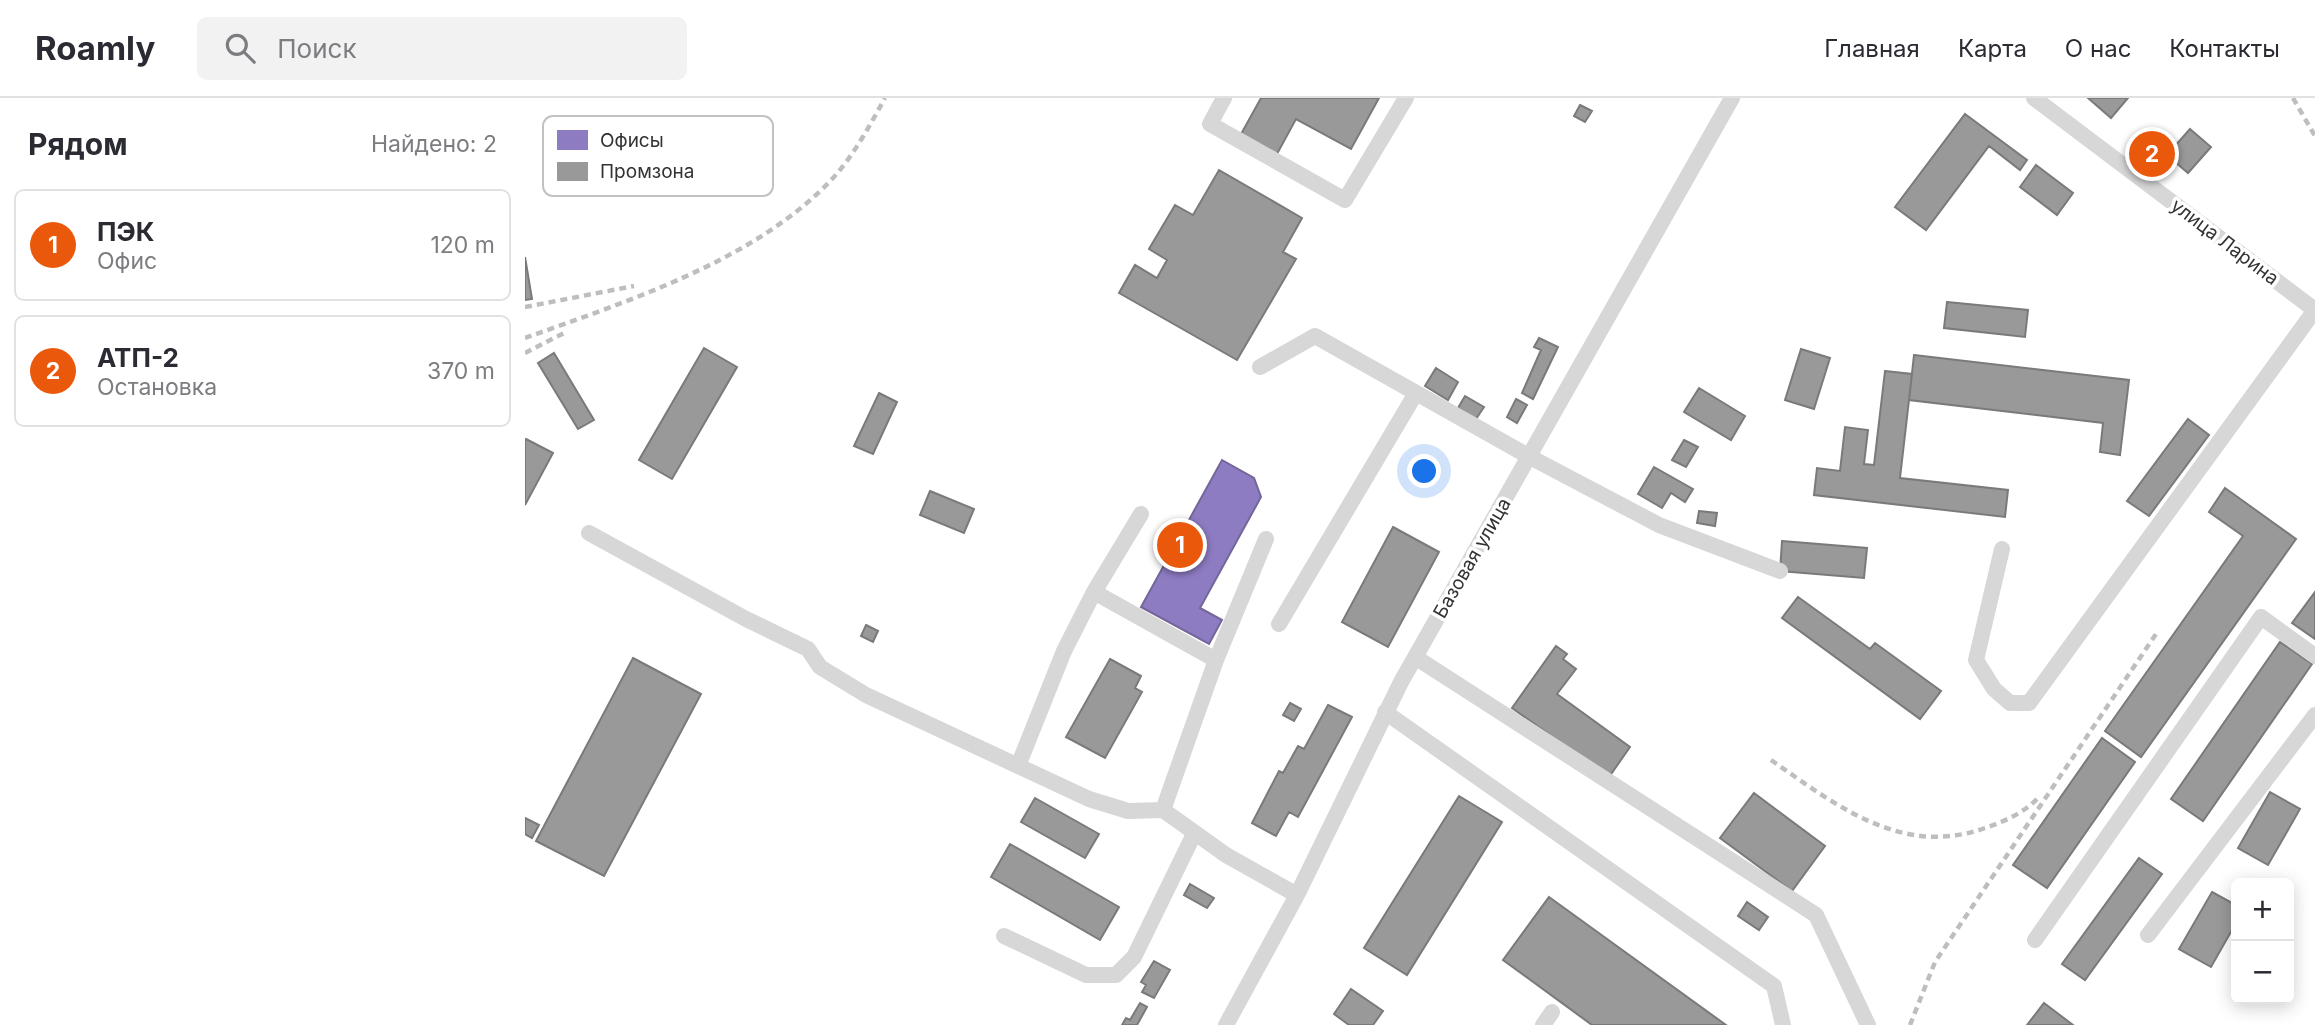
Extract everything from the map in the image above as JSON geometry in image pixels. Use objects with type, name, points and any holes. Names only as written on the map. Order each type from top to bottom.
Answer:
[{"type":"street","points":[[1224,98],[1210,124],[1345,200],[1406,98]]},
{"type":"street","name":"Базовая улица","points":[[1226,1025],[1297,895],[1385,712],[1415,657],[1733,98]]},
{"type":"street","name":"улица Ларина","points":[[2034,98],[2315,310]]},
{"type":"street","points":[[2002,549],[1976,660],[1994,689],[2010,703],[2029,703],[2315,310]]},
{"type":"street","points":[[1260,367],[1315,336],[1530,457],[1659,525],[1780,571]]},
{"type":"street","points":[[1279,624],[1416,393]]},
{"type":"street","points":[[1019,766],[1064,651],[1094,592],[1141,514]]},
{"type":"street","points":[[589,533],[746,620],[808,649],[820,667],[866,695],[1089,799],[1128,811],[1163,810],[1194,834],[1297,895]]},
{"type":"street","points":[[1163,810],[1216,660],[1266,539]]},
{"type":"street","points":[[1094,592],[1216,660]]},
{"type":"street","points":[[2035,940],[2261,617],[2315,656]]},
{"type":"street","points":[[1415,657],[1816,915],[1868,1025]]},
{"type":"street","points":[[1385,712],[1774,986],[1783,1025]]},
{"type":"street","points":[[2148,935],[2315,715]]},
{"type":"street","points":[[1004,936],[1086,975],[1116,975],[1134,957],[1194,834]]},
{"type":"building: Офисы","points":[[1222,460],[1254,478],[1261,497],[1200,608],[1222,620],[1209,644],[1141,607]]},
{"type":"building: Промзона","points":[[1261,98],[1379,98],[1351,149],[1296,119],[1277,154],[1241,134]]},
{"type":"building: Промзона","points":[[2088,98],[2128,98],[2111,118]]},
{"type":"building: Промзона","points":[[1580,105],[1592,111],[1585,122],[1574,116]]},
{"type":"building: Промзона","points":[[1965,114],[2027,160],[2020,170],[1989,146],[1926,230],[1895,207]]},
{"type":"building: Промзона","points":[[2190,129],[2211,147],[2188,173],[2167,155]]},
{"type":"building: Промзона","points":[[2036,165],[2073,193],[2057,215],[2020,187]]},
{"type":"building: Промзона","points":[[1219,170],[1302,218],[1283,252],[1296,259],[1237,360],[1119,293],[1135,265],[1157,278],[1167,260],[1149,249],[1175,205],[1193,215]]},
{"type":"building: Промзона","points":[[525,257],[532,299],[525,300]]},
{"type":"building: Промзона","points":[[1947,302],[2028,310],[2025,337],[1944,328]]},
{"type":"building: Промзона","points":[[1539,338],[1558,347],[1533,399],[1522,393],[1541,350],[1534,347]]},
{"type":"building: Промзона","points":[[704,348],[737,367],[672,479],[639,460]]},
{"type":"building: Промзона","points":[[1801,349],[1830,358],[1814,409],[1785,400]]},
{"type":"building: Промзона","points":[[554,353],[594,420],[578,429],[538,363]]},
{"type":"building: Промзона","points":[[1914,355],[2129,380],[2120,455],[2100,452],[2103,423],[1909,400]]},
{"type":"building: Промзона","points":[[1436,368],[1458,382],[1448,400],[1425,386]]},
{"type":"building: Промзона","points":[[1885,371],[1912,374],[1900,478],[2008,490],[2005,517],[1814,495],[1817,468],[1840,471],[1845,427],[1868,430],[1864,464],[1874,465]]},
{"type":"building: Промзона","points":[[1699,388],[1745,416],[1731,440],[1684,412]]},
{"type":"building: Промзона","points":[[879,393],[897,402],[873,454],[854,446]]},
{"type":"building: Промзона","points":[[1465,396],[1484,407],[1476,419],[1458,408]]},
{"type":"building: Промзона","points":[[1516,399],[1527,405],[1517,423],[1507,417]]},
{"type":"building: Промзона","points":[[2188,419],[2209,435],[2149,516],[2127,501]]},
{"type":"building: Промзона","points":[[525,440],[553,453],[525,505]]},
{"type":"building: Промзона","points":[[1684,440],[1698,447],[1686,467],[1672,460]]},
{"type":"building: Промзона","points":[[1654,467],[1693,489],[1685,502],[1671,493],[1662,508],[1638,494]]},
{"type":"building: Промзона","points":[[2225,488],[2296,539],[2141,757],[2105,731],[2243,536],[2209,512]]},
{"type":"building: Промзона","points":[[930,491],[974,509],[964,533],[920,515]]},
{"type":"building: Промзона","points":[[1699,511],[1717,513],[1715,526],[1697,523]]},
{"type":"building: Промзона","points":[[1393,527],[1439,552],[1388,647],[1342,622]]},
{"type":"building: Промзона","points":[[1782,541],[1867,548],[1864,578],[1780,571]]},
{"type":"building: Промзона","points":[[2315,592],[2315,639],[2292,623]]},
{"type":"building: Промзона","points":[[1798,597],[1870,649],[1875,643],[1941,691],[1920,719],[1782,618]]},
{"type":"building: Промзона","points":[[866,625],[878,631],[873,642],[861,636]]},
{"type":"building: Промзона","points":[[2280,642],[2312,664],[2203,821],[2171,799]]},
{"type":"building: Промзона","points":[[1556,646],[1567,654],[1563,659],[1576,669],[1557,694],[1630,747],[1609,777],[1512,708]]},
{"type":"building: Промзона","points":[[633,658],[701,694],[604,876],[536,841]]},
{"type":"building: Промзона","points":[[1110,659],[1141,676],[1135,688],[1142,692],[1105,758],[1066,737]]},
{"type":"building: Промзона","points":[[1290,703],[1301,709],[1294,721],[1283,715]]},
{"type":"building: Промзона","points":[[1328,705],[1352,717],[1298,817],[1289,812],[1276,836],[1252,823],[1279,771],[1283,773],[1298,746],[1304,749]]},
{"type":"building: Промзона","points":[[2102,738],[2135,762],[2047,888],[2013,865]]},
{"type":"building: Промзона","points":[[2270,792],[2300,809],[2268,865],[2238,848]]},
{"type":"building: Промзона","points":[[1754,793],[1825,846],[1792,891],[1720,838]]},
{"type":"building: Промзона","points":[[1459,796],[1502,822],[1407,975],[1364,948]]},
{"type":"building: Промзона","points":[[1035,798],[1099,834],[1085,858],[1021,822]]},
{"type":"building: Промзона","points":[[525,818],[539,825],[532,838],[525,834]]},
{"type":"building: Промзона","points":[[1010,844],[1119,907],[1100,940],[991,877]]},
{"type":"building: Промзона","points":[[2139,858],[2162,874],[2085,980],[2062,964]]},
{"type":"building: Промзона","points":[[1190,884],[1214,898],[1207,908],[1184,895]]},
{"type":"building: Промзона","points":[[2212,892],[2231,902],[2231,932],[2211,967],[2179,949]]},
{"type":"building: Промзона","points":[[1549,897],[1726,1025],[1592,1025],[1503,960]]},
{"type":"building: Промзона","points":[[1747,902],[1768,917],[1759,930],[1738,916]]},
{"type":"building: Промзона","points":[[1154,961],[1170,970],[1154,998],[1142,992],[1146,985],[1141,982]]},
{"type":"building: Промзона","points":[[1351,989],[1383,1011],[1373,1025],[1349,1025],[1334,1014]]},
{"type":"building: Промзона","points":[[1140,1003],[1147,1007],[1137,1025],[1122,1025],[1126,1018],[1130,1020]]},
{"type":"building: Промзона","points":[[2044,1003],[2073,1025],[2027,1025]]},
{"type":"railway","points":[[525,338],[648,293],[729,255],[767,232],[802,207],[841,169],[885,98]]},
{"type":"railway","points":[[2293,98],[2315,136]]},
{"type":"railway","points":[[525,307],[634,286]]},
{"type":"railway","points":[[525,353],[566,332]]},
{"type":"railway","points":[[1910,1025],[1935,962],[2156,634]]},
{"type":"railway","points":[[1771,760],[1820,794],[1871,822],[1898,832],[1926,836],[1955,836],[1985,828],[2014,816],[2039,797]]},
{"type":"place","name":"АТП-2","points":[[2152,154]]},
{"type":"place","name":"ПЭК","points":[[1180,545]]}]
